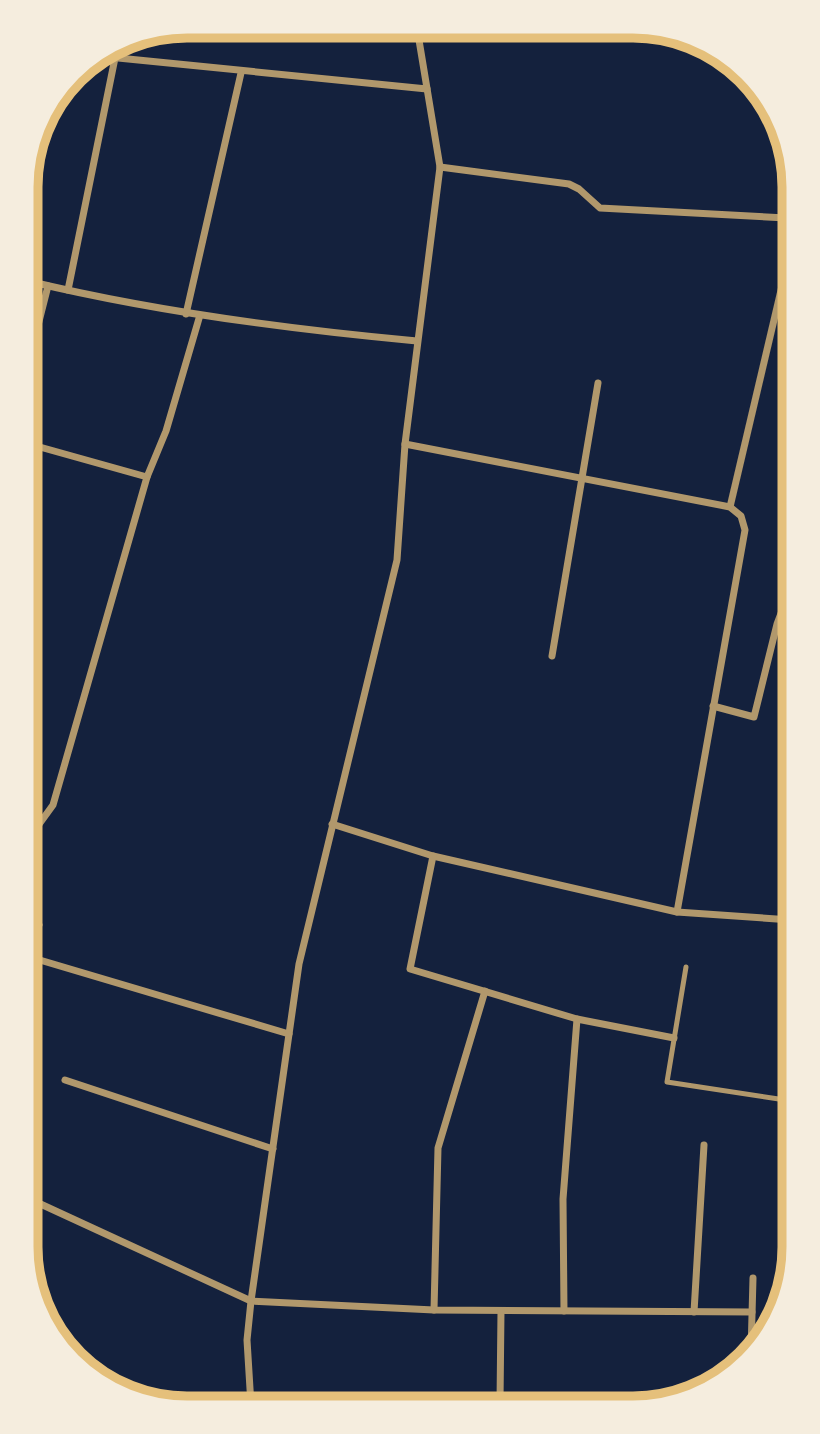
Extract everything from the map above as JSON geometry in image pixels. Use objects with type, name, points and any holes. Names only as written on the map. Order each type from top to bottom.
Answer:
[{"type":"street","points":[[250,1396],[247,1340],[251,1301],[299,964],[397,560],[405,444],[440,167],[419,38]]},
{"type":"street","points":[[68,290],[115,58],[241,73],[427,89]]},
{"type":"street","points":[[186,314],[241,73]]},
{"type":"street","points":[[440,167],[569,184],[579,189],[600,208],[782,218]]},
{"type":"street","points":[[38,284],[186,314],[287,329],[417,341]]},
{"type":"street","points":[[38,325],[48,286]]},
{"type":"street","points":[[730,507],[782,286]]},
{"type":"street","points":[[38,826],[53,805],[147,477],[166,431],[200,315]]},
{"type":"street","points":[[552,656],[598,383]]},
{"type":"street","points":[[405,444],[730,507],[741,516],[745,530],[677,912]]},
{"type":"street","points":[[38,447],[147,477]]},
{"type":"street","points":[[713,706],[754,717],[782,613]]},
{"type":"street","points":[[332,824],[433,856],[677,912],[781,918]]},
{"type":"street","points":[[433,856],[410,969],[577,1019],[674,1038]]},
{"type":"street","points":[[38,959],[289,1034]]},
{"type":"street","points":[[434,1310],[438,1148],[485,991]]},
{"type":"street","points":[[564,1311],[563,1199],[577,1019]]},
{"type":"street","points":[[65,1080],[273,1149]]},
{"type":"street","points":[[694,1312],[704,1145]]},
{"type":"street","points":[[38,1203],[251,1301],[434,1310],[752,1312]]},
{"type":"street","points":[[751,1337],[753,1278]]},
{"type":"street","points":[[500,1396],[501,1311]]},
{"type":"lane","points":[[686,967],[667,1082],[781,1099]]}]
